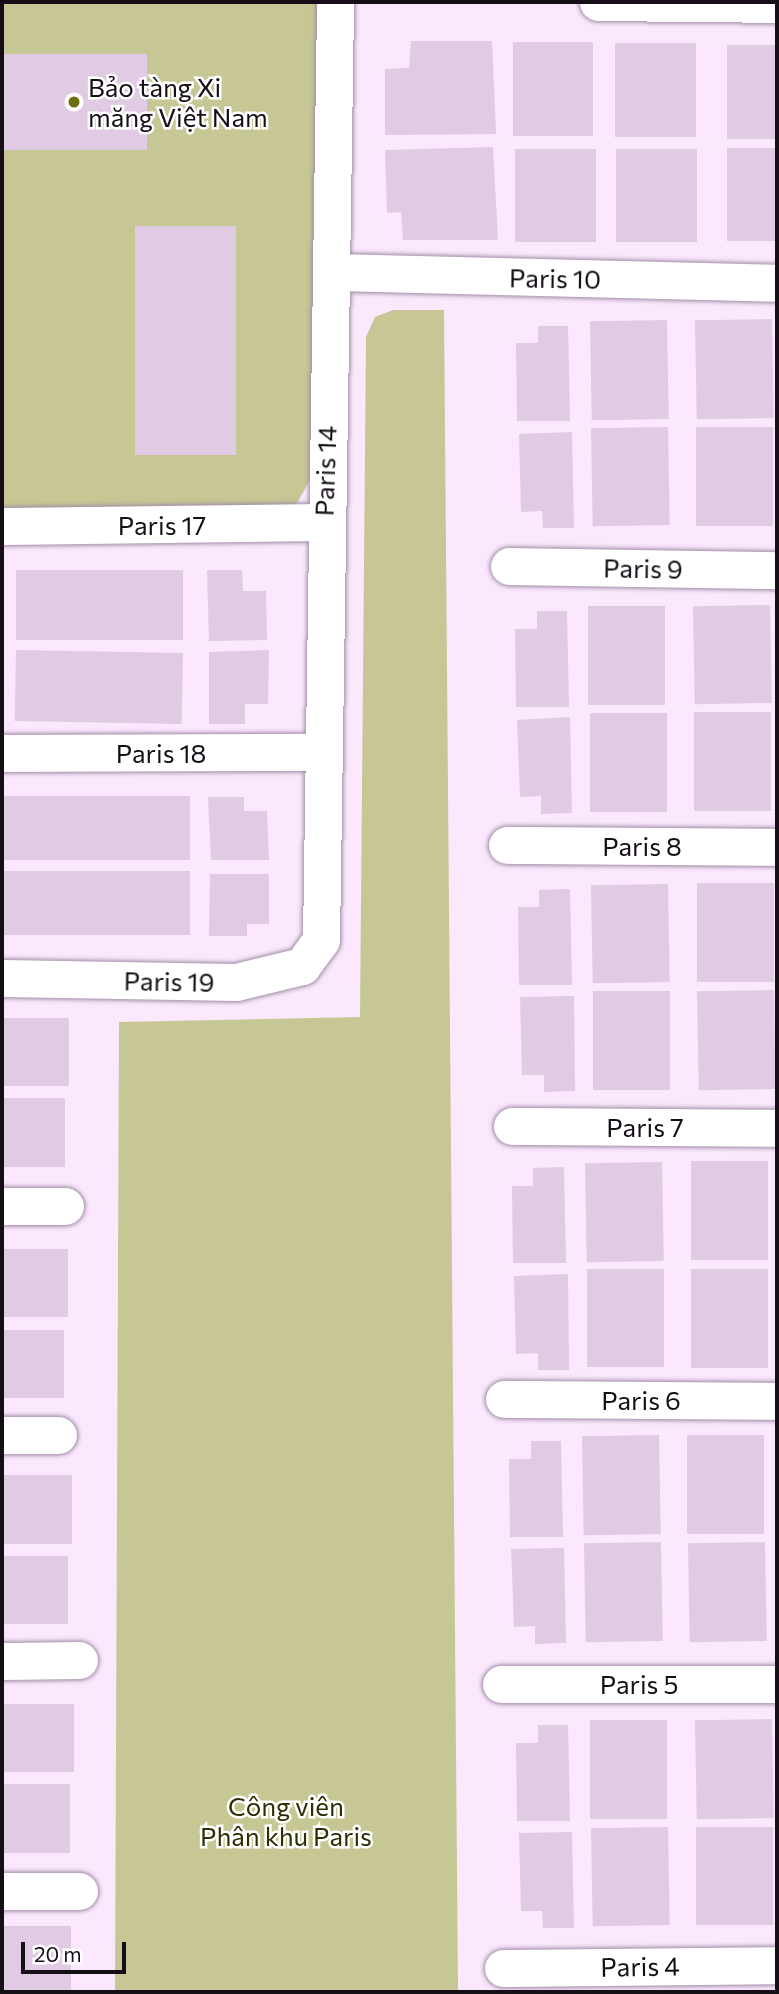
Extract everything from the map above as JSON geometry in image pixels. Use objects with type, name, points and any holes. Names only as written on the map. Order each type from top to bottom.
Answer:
[{"type":"lane","name":"Paris 14","points":[[321,940],[323,522],[333,272],[335,2]]},
{"type":"lane","points":[[598,2],[777,4]]},
{"type":"lane","name":"Paris 10","points":[[333,272],[777,283]]},
{"type":"lane","name":"Paris 17","points":[[2,526],[323,522]]},
{"type":"lane","name":"Paris 9","points":[[509,566],[777,570]]},
{"type":"lane","name":"Paris 18","points":[[2,753],[320,752]]},
{"type":"lane","name":"Paris 8","points":[[506,845],[777,847]]},
{"type":"lane","name":"Paris 19","points":[[2,978],[236,982],[302,966],[321,940]]},
{"type":"lane","name":"Paris 7","points":[[512,1126],[777,1128]]},
{"type":"lane","points":[[2,1206],[65,1206]]},
{"type":"lane","name":"Paris 6","points":[[504,1399],[777,1401]]},
{"type":"lane","points":[[2,1436],[58,1436]]},
{"type":"lane","points":[[2,1661],[79,1660]]},
{"type":"lane","name":"Paris 5","points":[[500,1684],[777,1684]]},
{"type":"lane","points":[[2,1891],[79,1891]]},
{"type":"lane","name":"Paris 4","points":[[503,1968],[777,1965]]},
{"type":"green space","points":[[2,2],[317,2],[314,473],[297,503],[281,511],[2,510]]},
{"type":"green space","name":"Công viên Phân khu Paris","points":[[393,310],[444,310],[458,1992],[115,1992],[119,1022],[360,1017],[366,337],[375,317]]},
{"type":"building","points":[[411,41],[492,41],[496,134],[385,135],[385,69],[409,68]]},
{"type":"building","points":[[513,42],[593,42],[593,136],[513,136]]},
{"type":"building","points":[[615,43],[696,43],[696,137],[615,137]]},
{"type":"building","points":[[727,45],[777,45],[777,139],[727,139]]},
{"type":"building","name":"Bảo tàng Xi măng Việt Nam","points":[[2,54],[147,54],[147,150],[2,150]]},
{"type":"building","points":[[493,147],[498,240],[403,240],[401,212],[387,213],[385,150]]},
{"type":"building","points":[[727,148],[777,148],[777,241],[727,241]]},
{"type":"building","points":[[515,149],[596,149],[596,242],[515,242]]},
{"type":"building","points":[[616,149],[697,149],[697,242],[616,242]]},
{"type":"building","points":[[135,226],[236,226],[236,455],[135,455]]},
{"type":"building","points":[[772,319],[774,418],[697,419],[695,320]]},
{"type":"building","points":[[667,320],[669,419],[592,420],[590,321]]},
{"type":"building","points":[[538,326],[568,326],[570,421],[517,421],[516,343],[538,343]]},
{"type":"building","points":[[668,427],[670,525],[593,526],[591,428]]},
{"type":"building","points":[[696,427],[773,427],[773,526],[696,526]]},
{"type":"building","points":[[572,432],[574,528],[543,528],[542,511],[521,512],[519,434]]},
{"type":"building","points":[[16,570],[183,570],[183,640],[16,640]]},
{"type":"building","points":[[207,570],[242,570],[243,591],[266,591],[267,640],[209,641]]},
{"type":"building","points":[[770,605],[772,703],[695,704],[693,606]]},
{"type":"building","points":[[588,606],[665,606],[665,705],[588,705]]},
{"type":"building","points":[[537,611],[567,611],[569,707],[516,707],[515,629],[537,629]]},
{"type":"building","points":[[16,650],[183,653],[182,724],[15,721]]},
{"type":"building","points":[[269,650],[268,704],[245,704],[245,724],[209,724],[209,652]]},
{"type":"building","points":[[694,712],[771,712],[771,811],[694,811]]},
{"type":"building","points":[[590,713],[667,713],[667,812],[590,812]]},
{"type":"building","points":[[570,717],[572,813],[541,814],[541,796],[520,797],[517,720]]},
{"type":"building","points":[[2,796],[190,796],[190,860],[2,860]]},
{"type":"building","points":[[208,797],[244,797],[244,811],[267,811],[269,860],[211,860]]},
{"type":"building","points":[[2,871],[190,871],[190,935],[2,935]]},
{"type":"building","points":[[210,874],[269,874],[269,924],[247,924],[247,936],[209,936]]},
{"type":"building","points":[[697,883],[774,883],[774,982],[697,982]]},
{"type":"building","points":[[668,884],[670,982],[593,983],[591,885]]},
{"type":"building","points":[[570,889],[572,985],[519,985],[518,907],[539,907],[539,890]]},
{"type":"building","points":[[774,990],[776,1089],[699,1090],[697,991]]},
{"type":"building","points":[[593,991],[670,991],[670,1090],[593,1090]]},
{"type":"building","points":[[574,996],[575,1091],[544,1092],[544,1075],[522,1075],[520,997]]},
{"type":"building","points":[[2,1018],[69,1018],[69,1086],[2,1086]]},
{"type":"building","points":[[2,1098],[65,1098],[65,1167],[2,1167]]},
{"type":"building","points":[[691,1161],[768,1161],[768,1260],[691,1260]]},
{"type":"building","points":[[662,1162],[664,1261],[587,1262],[585,1163]]},
{"type":"building","points":[[564,1167],[566,1263],[513,1263],[512,1186],[533,1186],[533,1168]]},
{"type":"building","points":[[2,1249],[68,1249],[68,1317],[2,1317]]},
{"type":"building","points":[[587,1269],[664,1269],[664,1367],[587,1367]]},
{"type":"building","points":[[691,1269],[768,1269],[768,1368],[691,1368]]},
{"type":"building","points":[[568,1274],[569,1370],[538,1370],[538,1353],[516,1354],[514,1276]]},
{"type":"building","points":[[2,1330],[64,1330],[64,1398],[2,1398]]},
{"type":"building","points":[[659,1435],[661,1534],[584,1535],[582,1436]]},
{"type":"building","points":[[687,1435],[764,1435],[764,1534],[687,1534]]},
{"type":"building","points":[[531,1441],[561,1441],[563,1537],[510,1537],[509,1459],[531,1459]]},
{"type":"building","points":[[2,1475],[72,1475],[72,1544],[2,1544]]},
{"type":"building","points":[[661,1542],[663,1641],[586,1642],[584,1543]]},
{"type":"building","points":[[765,1542],[767,1641],[690,1642],[688,1543]]},
{"type":"building","points":[[564,1548],[566,1643],[535,1644],[535,1626],[514,1627],[511,1549]]},
{"type":"building","points":[[2,1556],[68,1556],[68,1624],[2,1624]]},
{"type":"building","points":[[2,1704],[74,1704],[74,1772],[2,1772]]},
{"type":"building","points":[[772,1719],[774,1818],[697,1819],[695,1720]]},
{"type":"building","points":[[590,1720],[667,1720],[667,1819],[590,1819]]},
{"type":"building","points":[[538,1725],[568,1725],[570,1821],[517,1821],[516,1743],[538,1743]]},
{"type":"building","points":[[2,1784],[70,1784],[70,1853],[2,1853]]},
{"type":"building","points":[[668,1827],[670,1925],[593,1926],[591,1828]]},
{"type":"building","points":[[696,1827],[773,1827],[773,1925],[696,1925]]},
{"type":"building","points":[[572,1832],[574,1928],[543,1928],[542,1911],[521,1911],[519,1833]]},
{"type":"building","points":[[2,1926],[71,1926],[71,1992],[2,1992]]},
{"type":"place","name":"Bảo tàng Xi măng Việt Nam","points":[[74,102]]}]
